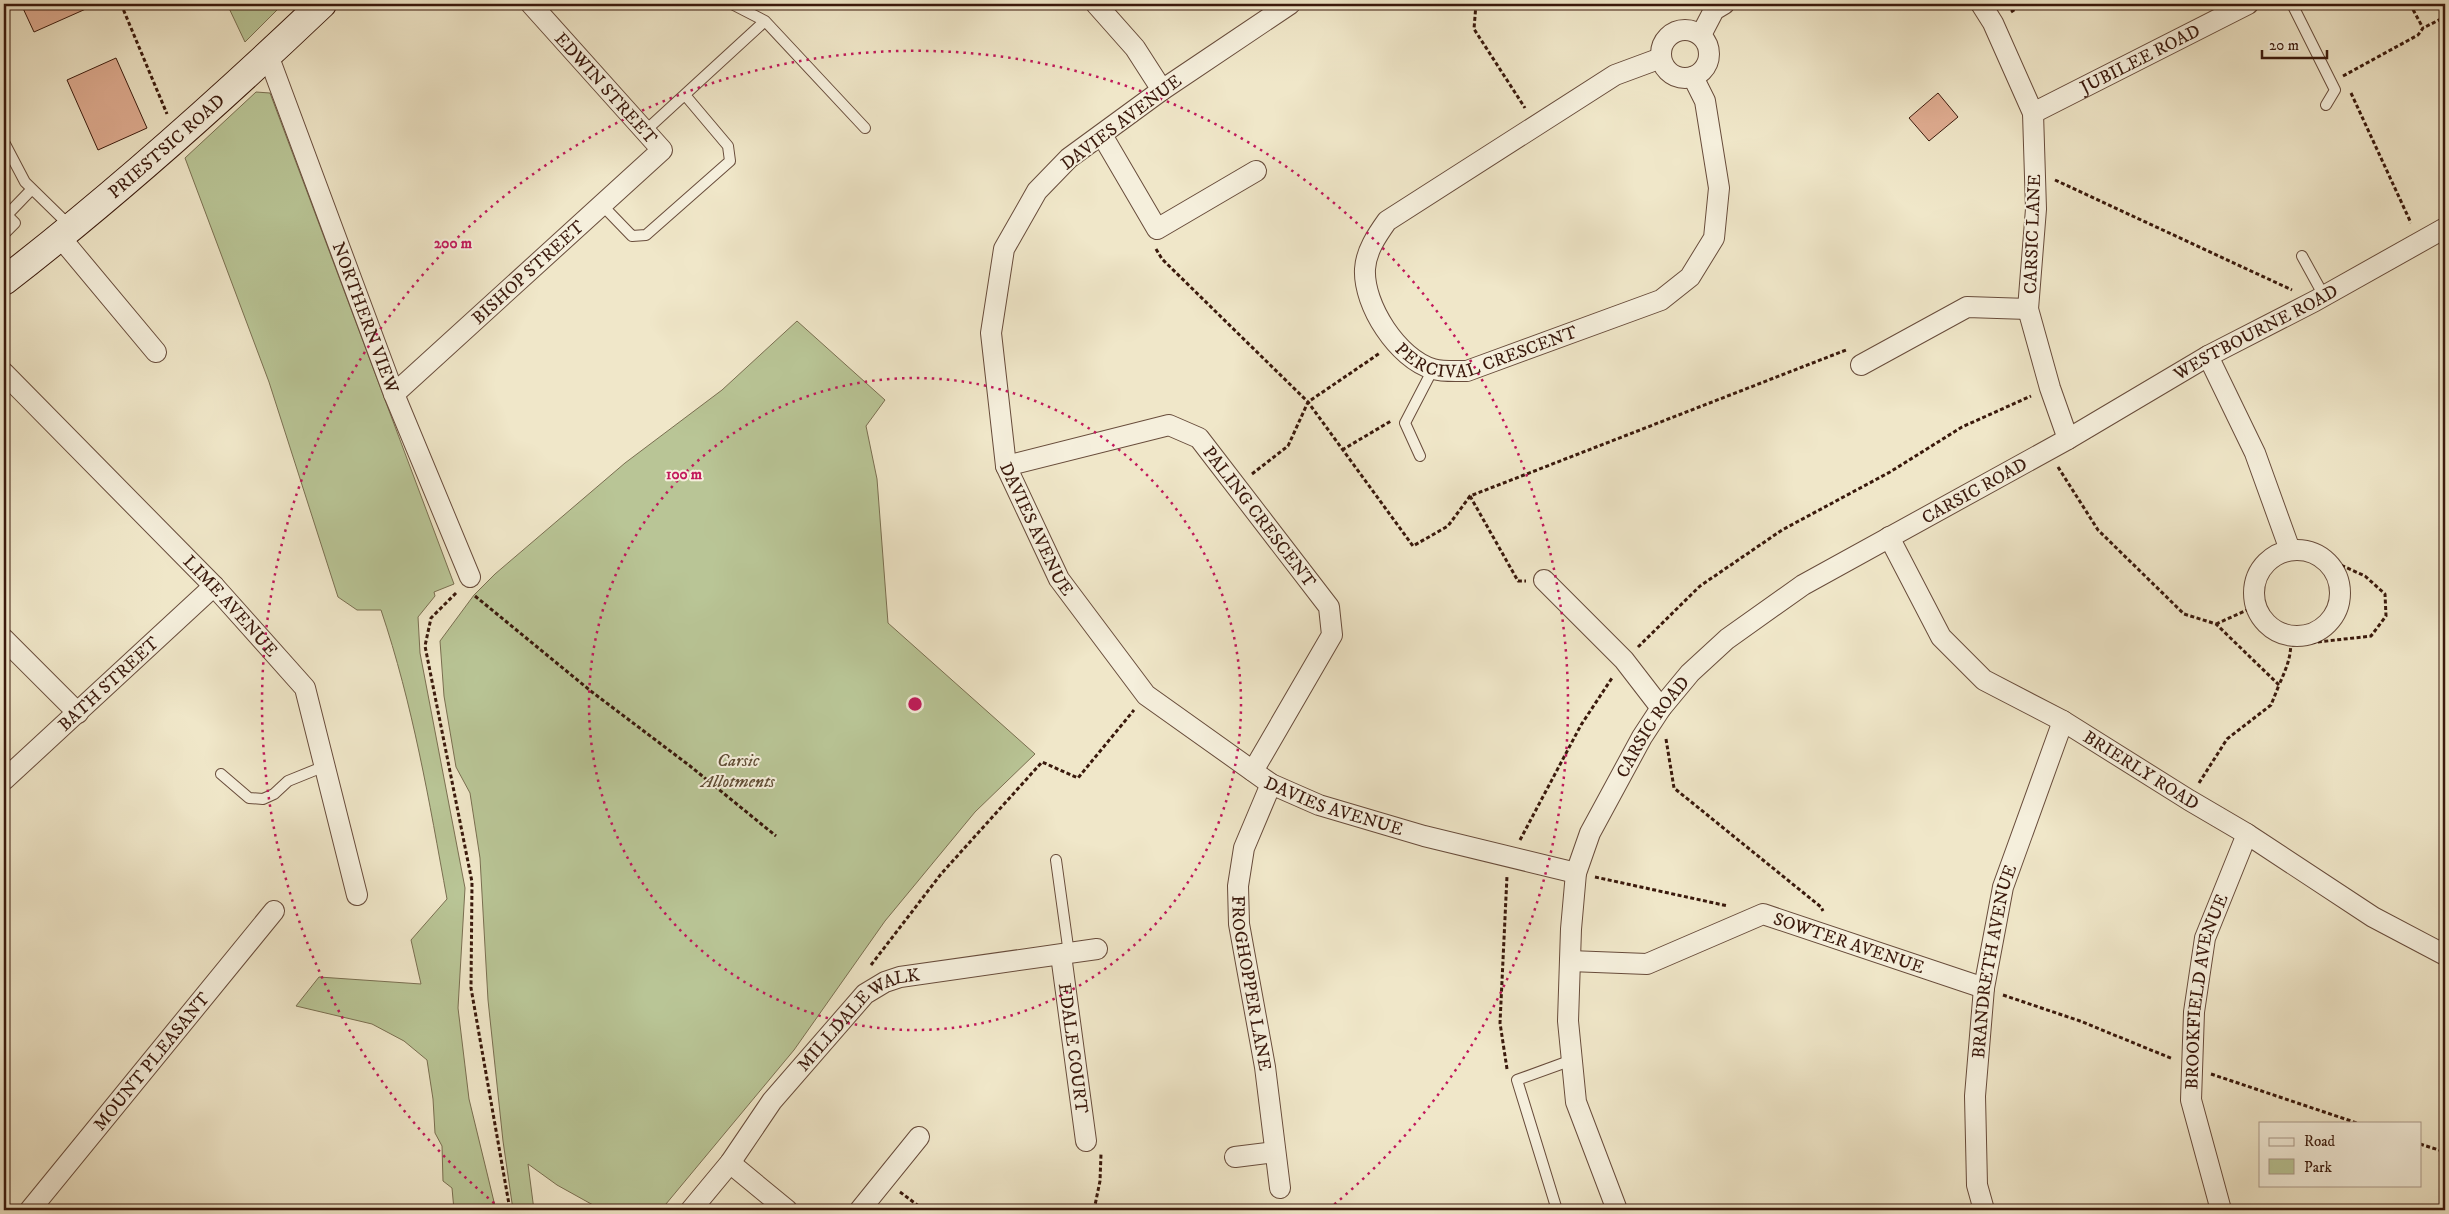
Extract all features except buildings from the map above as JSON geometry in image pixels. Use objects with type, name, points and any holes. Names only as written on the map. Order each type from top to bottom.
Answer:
[{"type":"main road","name":"PRIESTSIC ROAD","points":[[4,281],[66,233],[268,56],[322,4]]},
{"type":"street","name":"EDWIN STREET","points":[[531,4],[662,150]]},
{"type":"street","points":[[1096,4],[1135,48],[1162,90]]},
{"type":"street","name":"DAVIES AVENUE","points":[[1290,4],[1162,90],[1069,158],[1037,191],[1004,249],[991,333],[1006,466],[1059,580],[1146,695],[1271,784],[1319,805],[1424,836],[1576,873]]},
{"type":"street","points":[[1701,35],[1714,10],[1724,4]]},
{"type":"street","name":"CARSIC LANE","points":[[1981,4],[1993,23],[2033,112],[2036,209],[2028,309],[2050,388],[2068,439]]},
{"type":"street","name":"JUBILEE ROAD","points":[[2033,112],[2248,4]]},
{"type":"street","points":[[1687,30],[1701,35],[1709,50],[1706,66],[1693,77],[1676,77],[1669,73],[1660,58],[1662,43],[1673,32],[1687,30]]},
{"type":"street","name":"NORTHERN VIEW","points":[[268,56],[394,394],[470,577]]},
{"type":"street","name":"PERCIVAL CRESCENT","points":[[1660,58],[1616,75],[1387,221],[1374,240],[1365,268],[1367,294],[1395,344],[1409,357],[1433,369],[1467,371],[1661,300],[1690,277],[1714,238],[1719,188],[1705,101],[1693,77]]},
{"type":"street","points":[[1102,135],[1157,229],[1256,171]]},
{"type":"street","name":"BISHOP STREET","points":[[394,394],[662,150]]},
{"type":"street","name":"WESTBOURNE ROAD","points":[[2068,439],[2208,356],[2320,298],[2445,228]]},
{"type":"street","points":[[66,233],[156,352]]},
{"type":"street","points":[[1861,365],[1967,307],[2028,309]]},
{"type":"street","points":[[2208,356],[2255,454],[2290,550]]},
{"type":"street","name":"LIME AVENUE","points":[[4,374],[214,586],[305,688],[357,895]]},
{"type":"street","name":"PALING CRESCENT","points":[[1006,466],[1169,425],[1199,438],[1329,607],[1332,635],[1253,771]]},
{"type":"street","name":"CARSIC ROAD","points":[[1616,1210],[1576,1102],[1568,1021],[1571,929],[1576,873],[1590,833],[1638,744],[1661,708],[1690,673],[1727,639],[1803,585],[2068,439]]},
{"type":"street","name":"BRIERLY ROAD","points":[[1889,537],[1941,637],[1984,680],[2063,721],[2247,834],[2374,917],[2445,955]]},
{"type":"street","points":[[2290,550],[2302,550],[2323,557],[2334,569],[2340,583],[2341,597],[2337,611],[2329,622],[2318,631],[2291,641],[2268,626],[2260,617],[2254,592],[2261,571],[2276,555],[2290,550]]},
{"type":"street","points":[[1544,580],[1624,660],[1661,708]]},
{"type":"street","name":"BATH STREET","points":[[4,780],[214,586]]},
{"type":"street","points":[[4,639],[78,713]]},
{"type":"street","name":"BRANDRETH AVENUE","points":[[1984,1210],[1977,1185],[1975,1096],[1984,988],[2003,887],[2063,721]]},
{"type":"street","name":"FROGHOPPER LANE","points":[[1271,784],[1244,848],[1238,886],[1239,924],[1265,1067],[1280,1188]]},
{"type":"street","name":"BROOKFIELD AVENUE","points":[[2221,1210],[2191,1100],[2194,1021],[2205,938],[2247,834]]},
{"type":"street","name":"MOUNT PLEASANT","points":[[30,1210],[274,911]]},
{"type":"street","name":"SOWTER AVENUE","points":[[1570,961],[1647,964],[1763,914],[1984,988]]},
{"type":"street","name":"MILLDALE WALK","points":[[691,1210],[730,1163],[772,1102],[872,990],[900,978],[1097,949]]},
{"type":"street","name":"EDALE COURT","points":[[1065,954],[1086,1141]]},
{"type":"street","points":[[860,1210],[919,1136]]},
{"type":"street","points":[[1235,1157],[1275,1152]]},
{"type":"street","points":[[730,1163],[787,1210]]},
{"type":"lane","points":[[732,4],[765,21],[865,128]]},
{"type":"lane","points":[[2292,4],[2335,90],[2326,105]]},
{"type":"lane","points":[[644,132],[765,21]]},
{"type":"lane","points":[[602,205],[632,236],[646,235],[730,161],[728,146],[685,95]]},
{"type":"lane","points":[[4,142],[25,182],[66,233]]},
{"type":"lane","points":[[4,234],[15,223],[7,215],[32,189]]},
{"type":"lane","points":[[2302,256],[2320,298]]},
{"type":"lane","points":[[1420,456],[1405,423],[1433,369]]},
{"type":"lane","points":[[222,774],[249,798],[263,799],[274,794],[288,781],[325,766]]},
{"type":"lane","points":[[1056,860],[1065,954]]},
{"type":"lane","points":[[1556,1210],[1517,1080],[1572,1060]]},
{"type":"path","points":[[121,4],[170,122]]},
{"type":"path","points":[[1476,4],[1474,29],[1537,127]]},
{"type":"path","points":[[2410,4],[2423,28]]},
{"type":"path","points":[[2325,71],[2343,76],[2418,35],[2423,28],[2445,17]]},
{"type":"path","points":[[2343,76],[2420,242]]},
{"type":"path","points":[[2035,171],[2320,298]]},
{"type":"path","points":[[1157,229],[1147,234],[1162,259],[1308,402],[1413,546],[1448,526],[1470,496],[1851,348],[1861,365]]},
{"type":"path","points":[[1236,486],[1288,446],[1308,402],[1395,344]]},
{"type":"path","points":[[1342,450],[1413,408]]},
{"type":"path","points":[[2048,450],[2098,530],[2184,614],[2216,624],[2279,685]]},
{"type":"path","points":[[1470,496],[1518,581],[1544,580]]},
{"type":"path","points":[[2189,800],[2227,738],[2271,705],[2288,666],[2291,641],[2371,636],[2386,616],[2385,594],[2365,576],[2323,557]]},
{"type":"path","points":[[470,577],[431,618],[425,646],[472,882],[471,988],[510,1210]]},
{"type":"path","points":[[470,577],[474,595],[592,692],[690,766],[776,836]]},
{"type":"path","points":[[2216,624],[2256,606]]},
{"type":"path","points":[[872,990],[868,969],[940,874],[1042,762],[1078,778],[1146,695]]},
{"type":"path","points":[[1661,708],[1674,788],[1821,907],[1830,936]]},
{"type":"path","points":[[1576,873],[1763,914]]},
{"type":"path","points":[[1086,1141],[1101,1151],[1100,1181],[1094,1210]]},
{"type":"path","points":[[2422,1145],[2445,1152]]},
{"type":"path","points":[[885,1180],[924,1210]]},
{"type":"green space","points":[[227,4],[283,4],[245,42]]},
{"type":"green space","points":[[256,92],[270,93],[454,584],[434,592],[435,596],[418,617],[420,653],[465,888],[458,1008],[469,1099],[496,1210],[454,1210],[452,1188],[443,1181],[442,1146],[435,1133],[433,1099],[427,1060],[404,1041],[372,1024],[296,1006],[319,977],[421,984],[411,940],[447,899],[427,789],[411,717],[381,610],[357,610],[338,597],[269,382],[185,158]]},
{"type":"green space","name":"Carsic Allotments","points":[[797,321],[885,400],[866,426],[877,479],[888,623],[1035,754],[975,812],[885,921],[794,1050],[661,1210],[602,1210],[557,1185],[528,1164],[534,1210],[513,1210],[503,1141],[488,1000],[480,858],[470,793],[456,767],[444,696],[440,641],[474,595],[495,574],[625,463],[722,390]]}]
